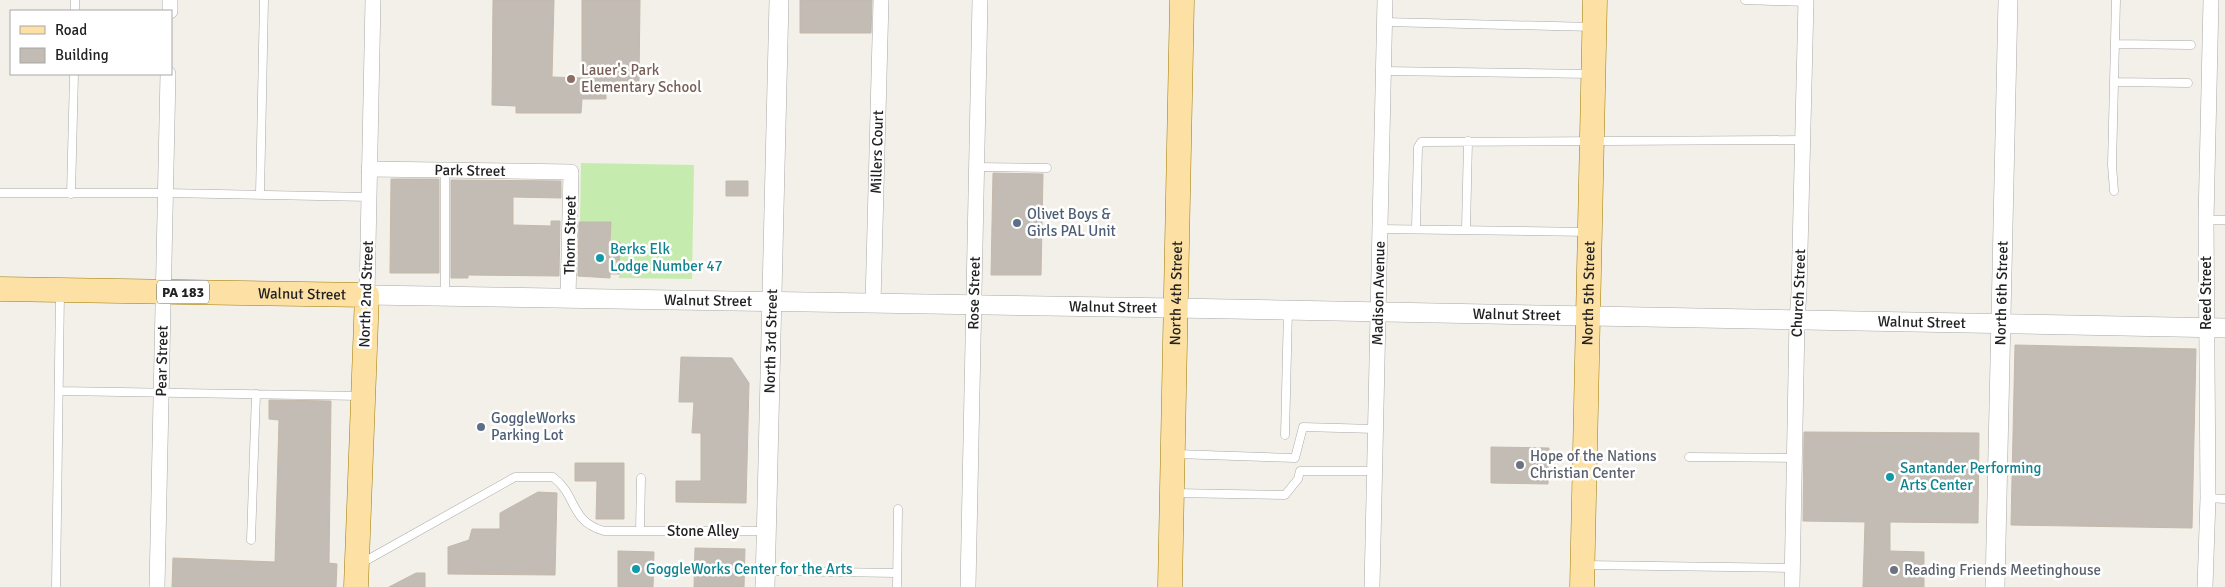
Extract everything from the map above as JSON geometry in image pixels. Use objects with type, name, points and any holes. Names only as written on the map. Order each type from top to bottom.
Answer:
[{"type":"main road","name":"North 4th Street","points":[[1170,587],[1182,0]]},
{"type":"main road","name":"North 5th Street","points":[[1582,576],[1595,0]]},
{"type":"main road","name":"Walnut Street","points":[[0,289],[367,295]]},
{"type":"main road","name":"North 2nd Street","points":[[356,577],[367,295]]},
{"type":"street","name":"North 2nd Street","points":[[367,295],[373,0]]},
{"type":"street","name":"North 3rd Street","points":[[766,579],[779,0]]},
{"type":"street","name":"Millers Court","points":[[873,303],[881,0]]},
{"type":"street","name":"Rose Street","points":[[968,587],[980,0]]},
{"type":"street","name":"Madison Avenue","points":[[1372,587],[1385,0]]},
{"type":"street","name":"North 6th Street","points":[[1995,587],[2008,0]]},
{"type":"street","name":"Reed Street","points":[[2206,587],[2208,498],[2206,220],[2211,0]]},
{"type":"street","name":"Church Street","points":[[1792,587],[1796,320],[1799,293],[1806,1]]},
{"type":"street","name":"Pear Street","points":[[157,587],[168,75]]},
{"type":"street","name":"Park Street","points":[[369,169],[571,172]]},
{"type":"street","name":"Thorn Street","points":[[568,298],[571,172]]},
{"type":"street","name":"Walnut Street","points":[[367,295],[973,304],[2225,328]]},
{"type":"lane","points":[[260,194],[264,0]]},
{"type":"lane","points":[[1745,0],[1806,1]]},
{"type":"lane","points":[[2114,191],[2112,165],[2116,0]]},
{"type":"lane","points":[[1385,22],[1594,27]]},
{"type":"lane","points":[[2115,44],[2191,45]]},
{"type":"lane","points":[[1383,71],[1594,74]]},
{"type":"lane","points":[[71,194],[74,75]]},
{"type":"lane","points":[[2114,82],[2188,83]]},
{"type":"lane","points":[[1416,228],[1418,147],[1421,142],[1803,140]]},
{"type":"lane","points":[[1466,229],[1468,141]]},
{"type":"lane","points":[[976,167],[1047,168]]},
{"type":"lane","points":[[444,296],[445,170]]},
{"type":"lane","points":[[0,192],[260,194],[369,198]]},
{"type":"lane","points":[[2206,220],[2225,220]]},
{"type":"lane","points":[[1380,229],[1416,228],[1590,232]]},
{"type":"lane","points":[[56,587],[60,290]]},
{"type":"lane","points":[[1285,435],[1288,310]]},
{"type":"lane","points":[[60,391],[363,396]]},
{"type":"lane","points":[[251,540],[256,394]]},
{"type":"lane","points":[[1172,493],[1285,495],[1298,479],[1300,471],[1295,458],[1303,427],[1375,429]]},
{"type":"lane","points":[[1173,454],[1295,458]]},
{"type":"lane","points":[[1689,457],[1794,458]]},
{"type":"lane","points":[[1300,471],[1374,471]]},
{"type":"lane","name":"Stone Alley","points":[[356,577],[515,477],[553,477],[564,487],[583,522],[592,528],[604,531],[766,531]]},
{"type":"lane","points":[[640,530],[641,478]]},
{"type":"lane","points":[[2208,498],[2225,499]]},
{"type":"lane","points":[[897,587],[898,509]]},
{"type":"lane","points":[[1582,576],[1792,568]]},
{"type":"lane","points":[[766,579],[897,573]]},
{"type":"green space","points":[[581,163],[694,165],[692,279],[619,278],[620,242],[610,242],[611,222],[580,222]]},
{"type":"building","points":[[493,0],[554,0],[552,77],[582,78],[582,0],[640,0],[639,81],[616,81],[616,89],[606,88],[606,99],[582,99],[581,113],[516,113],[516,106],[492,105]]},
{"type":"building","points":[[800,0],[872,0],[871,33],[800,33]]},
{"type":"building","name":"Olivet Boys & Girls PAL Unit","points":[[993,173],[1043,174],[1041,275],[991,275]]},
{"type":"building","points":[[391,179],[439,179],[439,273],[390,273]]},
{"type":"building","points":[[451,180],[561,181],[561,198],[513,197],[513,225],[551,226],[551,221],[560,221],[559,276],[468,275],[468,278],[451,278]]},
{"type":"building","points":[[726,181],[748,181],[748,196],[726,196]]},
{"type":"building","name":"Berks Elk Lodge Number 47","points":[[579,222],[611,222],[610,242],[620,242],[619,274],[610,274],[610,278],[578,276]]},
{"type":"building","points":[[2015,345],[2196,349],[2192,528],[2011,525]]},
{"type":"building","points":[[681,357],[732,358],[749,383],[746,503],[676,502],[676,481],[701,481],[701,433],[692,433],[694,402],[679,402]]},
{"type":"building","points":[[269,400],[331,401],[329,563],[337,564],[336,587],[172,587],[173,558],[275,562],[279,420],[269,419]]},
{"type":"building","name":"Santander Performing Arts Center","points":[[1804,432],[1979,433],[1978,523],[1890,522],[1890,551],[1924,552],[1924,587],[1863,587],[1865,522],[1803,521]]},
{"type":"building","name":"Hope of the Nations Christian Center","points":[[1491,447],[1549,448],[1548,484],[1491,483]]},
{"type":"building","points":[[575,463],[624,463],[624,519],[596,519],[597,481],[575,481]]},
{"type":"building","points":[[538,492],[557,493],[555,575],[448,574],[448,547],[469,540],[472,529],[500,529],[500,513]]},
{"type":"building","points":[[695,548],[745,549],[744,587],[694,587]]},
{"type":"building","name":"GoggleWorks Center for the Arts","points":[[618,551],[654,552],[653,587],[618,587]]},
{"type":"building","points":[[416,573],[425,573],[425,587],[389,587]]},
{"type":"place","name":"Lauer's Park Elementary School","points":[[571,79]]},
{"type":"place","name":"Olivet Boys & Girls PAL Unit","points":[[1017,223]]},
{"type":"place","name":"Berks Elk Lodge Number 47","points":[[600,258]]},
{"type":"place","name":"GoggleWorks Parking Lot","points":[[481,427]]},
{"type":"place","name":"Hope of the Nations Christian Center","points":[[1520,465]]},
{"type":"place","name":"Santander Performing Arts Center","points":[[1890,477]]},
{"type":"place","name":"GoggleWorks Center for the Arts","points":[[636,569]]},
{"type":"place","name":"Reading Friends Meetinghouse","points":[[1894,570]]}]
